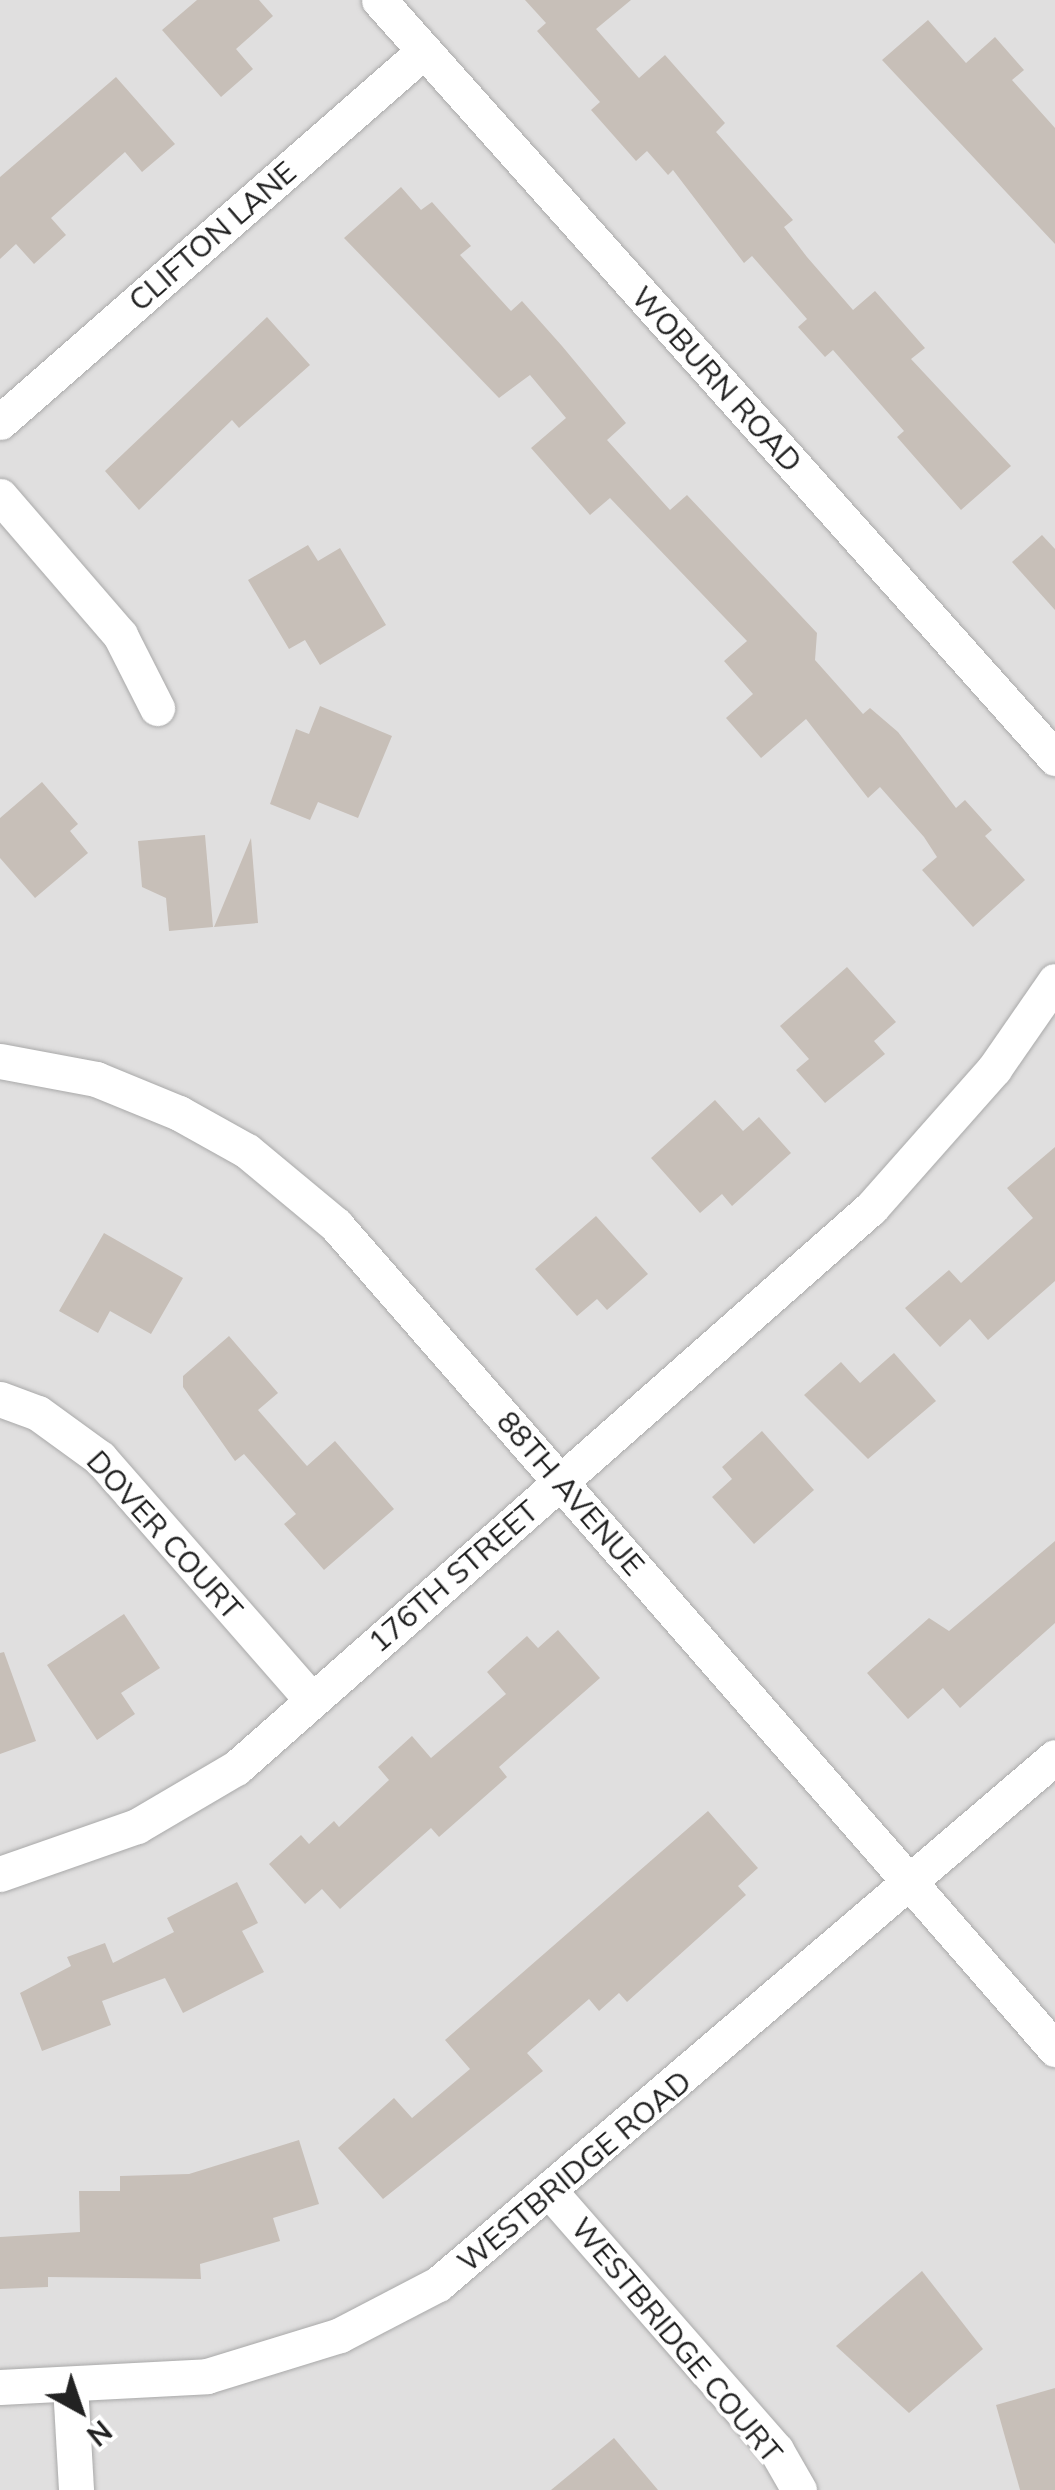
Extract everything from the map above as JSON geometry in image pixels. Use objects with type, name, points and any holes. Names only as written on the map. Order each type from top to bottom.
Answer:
[{"type":"street","name":"WOBURN ROAD","points":[[379,0],[1055,758]]},
{"type":"street","name":"CLIFTON LANE","points":[[0,422],[424,51]]},
{"type":"street","points":[[0,496],[120,636],[157,708]]},
{"type":"street","name":"176TH STREET","points":[[0,1874],[190,1799],[310,1698],[562,1482],[906,1174],[1055,980]]},
{"type":"street","name":"88TH AVENUE","points":[[0,1061],[96,1078],[247,1151],[336,1225],[1055,2049]]},
{"type":"street","name":"DOVER COURT","points":[[0,1399],[38,1412],[100,1458],[310,1698]]},
{"type":"street","name":"WESTBRIDGE ROAD","points":[[0,2387],[207,2376],[340,2335],[438,2284],[552,2194],[1055,1757]]},
{"type":"street","name":"WESTBRIDGE COURT","points":[[552,2194],[776,2450],[799,2490]]},
{"type":"street","points":[[70,2384],[76,2490]]},
{"type":"shaded area","points":[[0,0],[1055,0],[1055,2490],[0,2490]]},
{"type":"building","points":[[197,0],[259,0],[273,16],[236,49],[253,69],[221,97],[162,30]]},
{"type":"building","points":[[525,0],[631,0],[596,29],[639,78],[665,55],[725,123],[716,132],[793,220],[784,227],[807,257],[853,310],[875,291],[925,348],[911,359],[1011,466],[961,510],[897,437],[904,431],[833,350],[825,357],[798,327],[807,319],[752,256],[744,263],[673,170],[668,175],[647,151],[636,161],[591,110],[600,102],[537,31],[546,23]]},
{"type":"building","points":[[928,20],[966,63],[995,37],[1024,70],[1012,80],[1055,128],[1055,244],[882,60]]},
{"type":"building","points":[[116,77],[175,144],[142,172],[125,152],[51,218],[66,235],[34,264],[16,244],[0,259],[0,177]]},
{"type":"building","points":[[401,187],[421,210],[432,202],[471,246],[460,255],[511,311],[522,301],[562,346],[626,423],[607,440],[670,510],[687,495],[817,633],[815,660],[863,714],[870,708],[898,732],[956,808],[965,800],[992,830],[985,836],[1025,880],[973,927],[922,870],[937,857],[924,837],[880,787],[868,798],[806,719],[761,758],[726,718],[753,694],[724,661],[747,641],[610,498],[590,515],[531,448],[566,418],[530,375],[499,398],[344,238]]},
{"type":"building","points":[[267,317],[310,365],[239,428],[232,420],[139,510],[105,471]]},
{"type":"building","points":[[1042,535],[1055,549],[1055,610],[1012,562]]},
{"type":"building","points":[[308,545],[318,561],[340,548],[386,625],[320,665],[305,640],[289,649],[248,580]]},
{"type":"building","points":[[320,706],[392,736],[358,818],[318,802],[310,820],[270,804],[296,729],[309,734]]},
{"type":"building","points":[[42,782],[78,824],[70,831],[88,853],[35,898],[0,858],[0,818]]},
{"type":"building","points":[[205,835],[213,927],[169,931],[166,898],[142,887],[138,841]]},
{"type":"building","points":[[251,838],[258,923],[214,927]]},
{"type":"building","points":[[847,967],[896,1022],[874,1041],[885,1054],[825,1103],[796,1070],[809,1059],[780,1026]]},
{"type":"building","points":[[715,1100],[743,1131],[759,1117],[791,1153],[732,1206],[722,1194],[700,1213],[651,1158]]},
{"type":"building","points":[[1055,1147],[1055,1281],[988,1340],[970,1319],[940,1347],[905,1308],[949,1270],[961,1283],[1033,1218],[1007,1188]]},
{"type":"building","points":[[596,1216],[648,1274],[607,1310],[597,1299],[577,1316],[535,1269]]},
{"type":"building","points":[[104,1233],[183,1278],[151,1334],[110,1311],[98,1333],[59,1311]]},
{"type":"building","points":[[229,1336],[278,1393],[258,1410],[307,1466],[335,1441],[394,1509],[324,1570],[284,1524],[296,1514],[244,1454],[235,1461],[183,1387],[183,1376]]},
{"type":"building","points":[[894,1353],[936,1401],[868,1459],[804,1395],[841,1362],[860,1383]]},
{"type":"building","points":[[762,1431],[814,1490],[754,1544],[712,1497],[732,1479],[722,1467]]},
{"type":"building","points":[[1055,1541],[1055,1623],[960,1708],[943,1688],[908,1719],[867,1673],[929,1618],[949,1631]]},
{"type":"building","points":[[124,1614],[160,1668],[121,1693],[135,1714],[97,1740],[47,1665]]},
{"type":"building","points":[[558,1630],[600,1678],[499,1767],[507,1777],[439,1837],[431,1828],[340,1909],[322,1889],[305,1904],[269,1864],[301,1835],[309,1844],[334,1821],[339,1827],[389,1780],[378,1767],[412,1736],[431,1758],[506,1694],[487,1672],[527,1636],[538,1648]]},
{"type":"building","points":[[4,1652],[36,1741],[0,1754],[0,1653]]},
{"type":"building","points":[[708,1811],[758,1868],[738,1886],[746,1895],[627,2002],[619,1993],[599,2011],[589,1999],[527,2053],[543,2071],[383,2199],[338,2148],[394,2098],[412,2118],[470,2069],[445,2040]]},
{"type":"building","points":[[237,1882],[258,1923],[242,1931],[264,1972],[183,2013],[165,1978],[102,2001],[111,2025],[42,2051],[20,1993],[71,1966],[67,1957],[105,1943],[113,1963],[174,1932],[167,1918]]},
{"type":"building","points":[[299,2140],[319,2204],[273,2218],[280,2241],[200,2264],[201,2279],[48,2277],[48,2287],[0,2289],[0,2237],[80,2232],[79,2191],[120,2191],[120,2176],[189,2174]]},
{"type":"building","points":[[922,2271],[983,2349],[909,2413],[836,2346]]},
{"type":"building","points":[[1055,2388],[1055,2490],[1020,2490],[996,2405]]},
{"type":"building","points":[[614,2438],[658,2490],[551,2490]]}]
